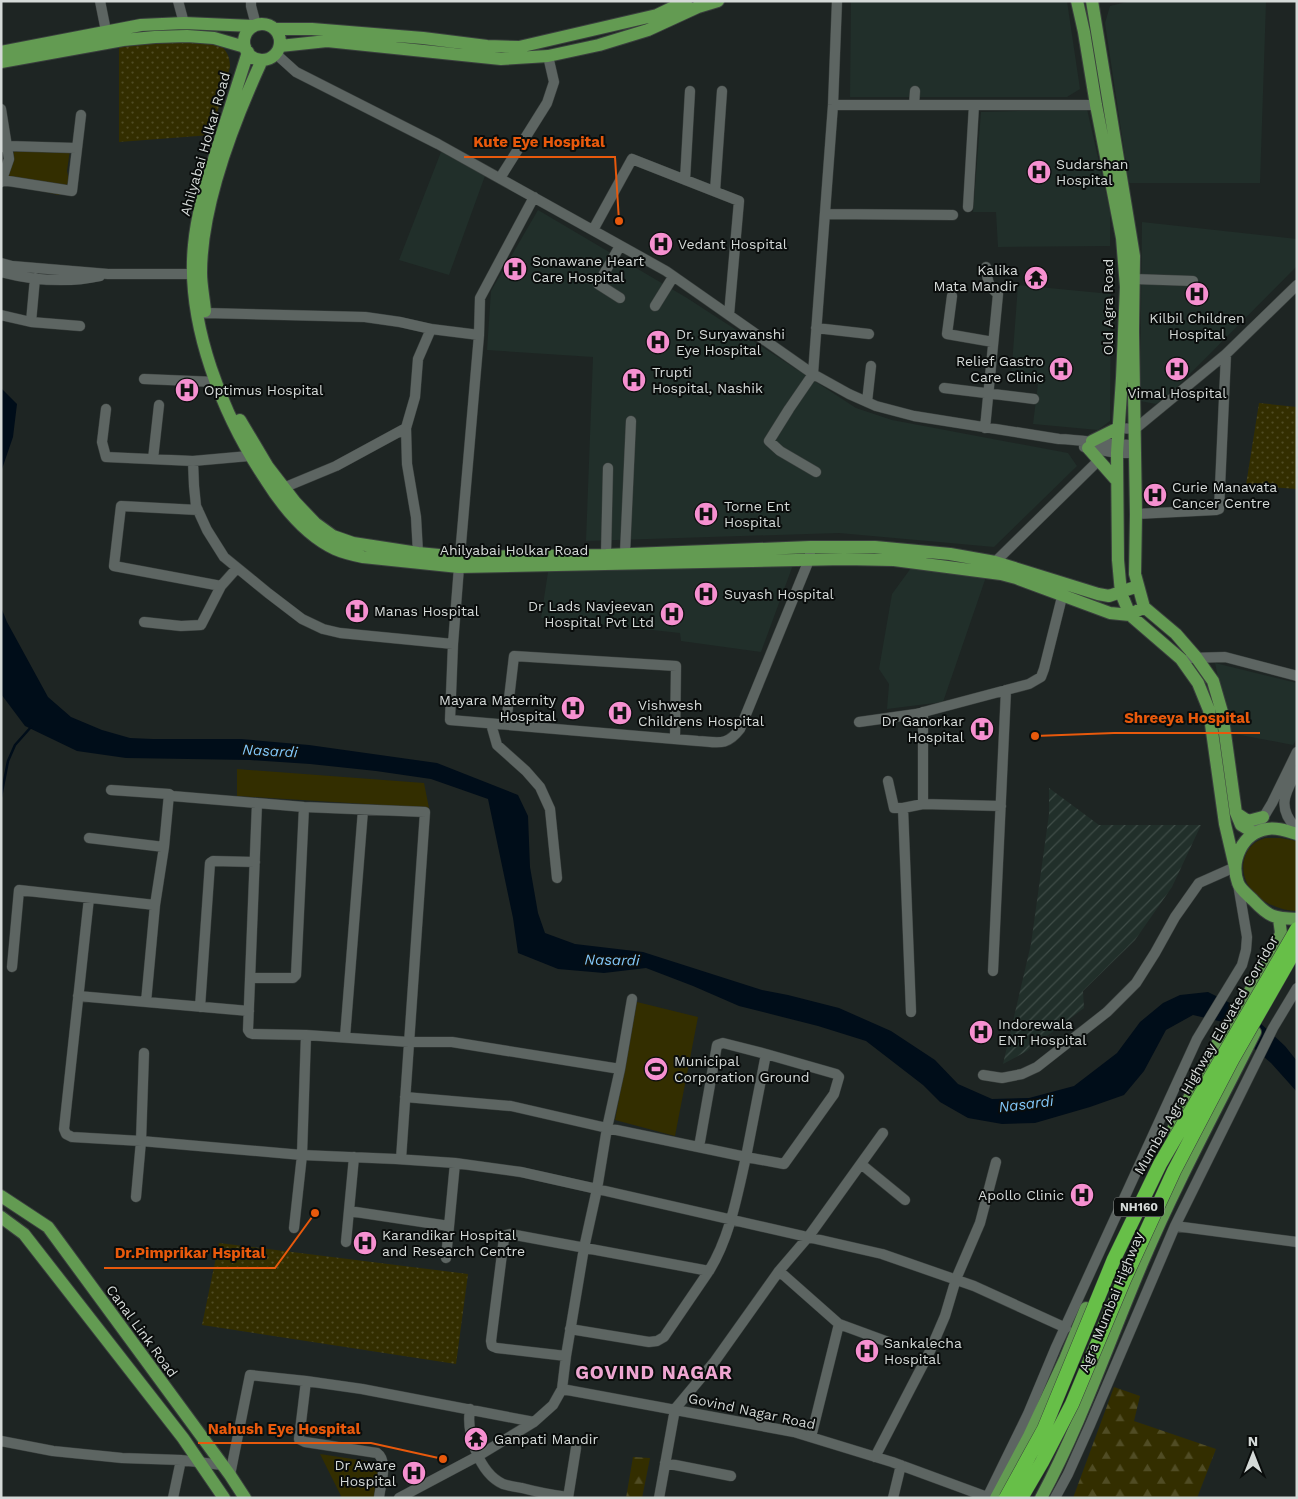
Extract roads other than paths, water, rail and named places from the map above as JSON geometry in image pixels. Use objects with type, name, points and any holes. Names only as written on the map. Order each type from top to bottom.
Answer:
[{"type":"highway","name":"Mumbai Agra Highway Elevated Corridor","points":[[1006,1498],[1044,1429],[1114,1259],[1160,1164],[1297,929]]},
{"type":"highway","name":"Mumbai Agra Highway Elevated Corridor","points":[[1021,1498],[1072,1404],[1124,1280],[1174,1171],[1232,1060],[1297,947]]},
{"type":"main road","points":[[278,50],[327,41],[477,51],[519,47],[657,15],[686,1]]},
{"type":"main road","points":[[1,52],[140,25],[184,23],[255,26],[266,24],[275,29],[312,29],[423,38],[501,59],[548,56],[599,45],[648,30],[698,7],[718,1]]},
{"type":"main road","name":"Old Agra Road","points":[[1076,1],[1084,32],[1122,238],[1126,287],[1117,449],[1118,560],[1121,593],[1130,615]]},
{"type":"main road","name":"Old Agra Road","points":[[1096,4],[1134,256],[1136,580],[1144,607]]},
{"type":"main road","points":[[246,50],[246,35],[255,26]]},
{"type":"main road","points":[[1,62],[123,40],[186,36],[214,38],[246,50],[252,57],[262,60],[273,57],[278,50],[280,40],[275,29]]},
{"type":"main road","name":"Ahilyabai Holkar Road","points":[[246,50],[197,219],[196,274],[201,314],[216,382],[233,424],[249,456],[292,517],[308,531],[333,548],[348,554],[364,557],[459,562],[810,553],[875,547],[950,554],[995,562],[1064,590],[1110,613],[1130,615]]},
{"type":"main road","name":"Ahilyabai Holkar Road","points":[[196,274],[219,171],[244,101],[262,60]]},
{"type":"main road","name":"Ahilyabai Holkar Road","points":[[201,314],[225,384],[241,422],[268,467],[315,523],[334,536],[353,544],[418,553],[459,562],[625,554],[810,553],[844,559],[894,560],[1001,574],[1064,590],[1109,596],[1121,593],[1136,580]]},
{"type":"main road","points":[[1117,481],[1099,460],[1090,444],[1118,428]]},
{"type":"main road","points":[[1254,833],[1241,825],[1236,813],[1222,712],[1213,681],[1176,634],[1144,607],[1130,615],[1181,659],[1198,684],[1209,710],[1222,804],[1238,884],[1264,913],[1279,918],[1297,919]]},
{"type":"main road","points":[[1236,813],[1248,821],[1263,817]]},
{"type":"main road","points":[[1235,867],[1241,847],[1254,833],[1266,829],[1283,829],[1297,834]]},
{"type":"main road","points":[[996,1498],[1030,1436],[1107,1259],[1219,1040],[1272,956],[1281,933],[1279,918]]},
{"type":"main road","name":"Agra Mumbai Highway","points":[[1041,1498],[1083,1409],[1143,1260],[1192,1155],[1268,1006],[1297,961]]},
{"type":"main road","name":"Canal Link Road","points":[[1,1196],[48,1228],[245,1498]]},
{"type":"main road","points":[[22,1210],[5,1220],[24,1234],[116,1351],[200,1462],[224,1498]]},
{"type":"main road","points":[[1049,1394],[1083,1409]]},
{"type":"street","points":[[100,1],[106,31]]},
{"type":"street","points":[[178,1],[184,23]]},
{"type":"street","points":[[251,1],[255,26]]},
{"type":"street","points":[[816,472],[780,451],[769,441],[813,374],[833,105],[836,1]]},
{"type":"street","points":[[278,50],[296,72],[438,144],[620,246],[673,277],[813,374],[849,394],[867,402],[914,416],[1059,439],[1081,440],[1090,444],[1117,449],[1135,449]]},
{"type":"street","points":[[500,178],[547,103],[554,82],[548,56]]},
{"type":"street","points":[[685,180],[690,91]]},
{"type":"street","points":[[914,105],[915,91]]},
{"type":"street","points":[[714,192],[722,92]]},
{"type":"street","points":[[833,105],[914,105],[932,102],[974,105],[1096,105]]},
{"type":"street","points":[[968,207],[974,105]]},
{"type":"street","points":[[1,109],[4,146],[9,159],[2,181],[72,190],[81,115]]},
{"type":"street","points":[[4,146],[76,148]]},
{"type":"street","points":[[592,230],[632,159],[739,201],[728,315]]},
{"type":"street","points":[[534,197],[480,298],[479,334],[453,644],[450,720],[724,743],[733,738],[740,729],[810,553]]},
{"type":"street","points":[[825,214],[953,215]]},
{"type":"street","points":[[620,246],[598,284],[620,298]]},
{"type":"street","points":[[1,263],[12,266],[108,274],[196,274]]},
{"type":"street","points":[[985,428],[998,294],[988,283],[986,267]]},
{"type":"street","points":[[1,272],[35,278],[85,280],[108,274]]},
{"type":"street","points":[[655,306],[673,277]]},
{"type":"street","points":[[31,322],[35,278]]},
{"type":"street","points":[[1134,279],[1193,281]]},
{"type":"street","points":[[1118,428],[1135,429],[1226,354],[1297,285]]},
{"type":"street","points":[[952,296],[947,334],[993,342]]},
{"type":"street","points":[[201,314],[365,317],[431,329],[479,334]]},
{"type":"street","points":[[1,315],[31,322],[80,326]]},
{"type":"street","points":[[816,328],[869,334]]},
{"type":"street","points":[[418,553],[416,517],[407,464],[406,428],[415,397],[418,359],[431,329]]},
{"type":"street","points":[[1136,514],[1219,509],[1226,354]]},
{"type":"street","points":[[867,402],[870,366]]},
{"type":"street","points":[[144,378],[216,382]]},
{"type":"street","points":[[944,388],[988,395],[1034,399]]},
{"type":"street","points":[[153,459],[159,405]]},
{"type":"street","points":[[106,409],[102,442],[106,457],[193,461],[249,456]]},
{"type":"street","points":[[625,554],[631,421]]},
{"type":"street","points":[[284,488],[336,466],[406,428]]},
{"type":"street","points":[[995,562],[1099,460]]},
{"type":"street","points":[[193,461],[194,486],[198,510],[207,530],[224,557],[302,620],[322,629],[340,633],[453,644]]},
{"type":"street","points":[[606,555],[608,468]]},
{"type":"street","points":[[198,510],[121,506],[114,566],[221,586]]},
{"type":"street","points":[[144,622],[174,626],[201,625],[221,586],[237,568]]},
{"type":"street","points":[[859,722],[923,712],[1029,684],[1041,678],[1064,590]]},
{"type":"street","points":[[506,724],[514,656],[676,666],[675,739]]},
{"type":"street","points":[[1181,659],[1225,657],[1297,676]]},
{"type":"street","points":[[993,971],[1006,690]]},
{"type":"street","points":[[923,712],[924,804]]},
{"type":"street","points":[[492,724],[497,745],[526,771],[540,787],[550,809],[557,878]]},
{"type":"street","points":[[1297,752],[1281,793],[1286,814],[1297,829]]},
{"type":"street","points":[[1254,833],[1263,817],[1297,771]]},
{"type":"street","points":[[888,781],[894,808],[924,804],[1001,806]]},
{"type":"street","points":[[111,790],[304,808],[425,812],[400,1159]]},
{"type":"street","points":[[146,1002],[155,905],[164,847],[169,794]]},
{"type":"street","points":[[257,803],[248,1030],[250,1033],[409,1042],[452,1042],[620,1069]]},
{"type":"street","points":[[250,978],[293,978],[296,975],[304,808]]},
{"type":"street","points":[[903,808],[911,1012]]},
{"type":"street","points":[[345,1037],[363,810]]},
{"type":"street","points":[[89,838],[164,847]]},
{"type":"street","points":[[200,1007],[210,863],[213,860],[255,862]]},
{"type":"street","points":[[984,1076],[1002,1078],[1022,1074],[1037,1068],[1107,1012],[1136,982],[1175,917],[1199,883],[1235,867]]},
{"type":"street","points":[[987,1497],[1028,1414],[1197,1040],[1242,965],[1247,937],[1238,884]]},
{"type":"street","points":[[12,967],[18,890],[155,905]]},
{"type":"street","points":[[89,898],[64,1129],[66,1134],[72,1137],[302,1155],[455,1163],[521,1172],[882,1254],[974,1286],[1066,1328]]},
{"type":"street","points":[[1055,1498],[1068,1474],[1176,1226],[1273,1028],[1297,988]]},
{"type":"street","points":[[78,996],[249,1011]]},
{"type":"street","points":[[398,1498],[409,1495],[534,1422],[553,1405],[562,1389],[584,1248],[632,999]]},
{"type":"street","points":[[294,1228],[302,1155],[306,1035]]},
{"type":"street","points":[[405,1097],[511,1106],[607,1128],[700,1148],[746,1157],[782,1165],[786,1163],[834,1094],[839,1077],[836,1074],[766,1054],[723,1043],[717,1045],[700,1148]]},
{"type":"street","points":[[136,1197],[141,1141],[144,1053]]},
{"type":"street","points":[[570,1329],[648,1342],[657,1341],[664,1337],[709,1271],[732,1219],[766,1054]]},
{"type":"street","points":[[659,1498],[675,1409],[715,1361],[779,1271],[809,1236],[883,1133]]},
{"type":"street","points":[[346,1242],[354,1157]]},
{"type":"street","points":[[875,1457],[930,1351],[945,1316],[956,1279],[980,1223],[996,1162]]},
{"type":"street","points":[[446,1258],[455,1163]]},
{"type":"street","points":[[861,1164],[905,1200]]},
{"type":"street","points":[[349,1211],[449,1226]]},
{"type":"street","points":[[1176,1226],[1297,1242]]},
{"type":"street","points":[[566,1356],[492,1346],[491,1341],[504,1238],[506,1235],[510,1234],[709,1271]]},
{"type":"street","points":[[779,1271],[839,1324],[888,1342]]},
{"type":"street","points":[[811,1437],[839,1324]]},
{"type":"street","points":[[1,1441],[53,1451],[122,1458],[200,1462],[226,1470],[250,1374],[362,1389],[534,1422]]},
{"type":"street","points":[[306,1380],[299,1439],[305,1442],[380,1455],[383,1461],[383,1470],[379,1498]]},
{"type":"street","name":"Govind Nagar Road","points":[[562,1389],[794,1432],[901,1465],[987,1497]]},
{"type":"street","points":[[470,1409],[471,1438],[478,1456],[492,1476],[504,1484],[568,1498],[576,1448]]},
{"type":"street","points":[[173,1498],[181,1460]]},
{"type":"street","points":[[665,1463],[730,1476]]},
{"type":"street","points":[[893,1498],[901,1465]]},
{"type":"water","points":[[1,388],[17,404],[13,437],[1,472]]},
{"type":"water","name":"Nasardi","points":[[1,607],[7,622],[48,697],[71,717],[102,730],[130,738],[241,739],[309,745],[437,763],[518,795],[528,816],[530,867],[538,913],[545,933],[575,944],[643,952],[762,990],[839,1008],[891,1031],[935,1060],[958,1084],[992,1099],[1029,1098],[1074,1086],[1117,1053],[1140,1022],[1163,1003],[1180,995],[1208,992],[1232,1004],[1258,1021],[1285,1046],[1297,1061],[1297,1092],[1271,1063],[1223,1022],[1193,1015],[1166,1030],[1144,1071],[1124,1095],[1035,1123],[1002,1124],[968,1118],[940,1102],[923,1085],[866,1041],[818,1026],[739,1006],[646,968],[604,973],[558,969],[518,953],[513,918],[488,799],[431,779],[376,771],[250,760],[126,758],[77,751],[25,726],[1,694]]},
{"type":"waterway","points":[[1,797],[8,761],[15,745],[31,727]]},
{"type":"place","name":"Sudarshan Hospital","points":[[1039,172]]},
{"type":"place","name":"Kute Eye Hospital","points":[[619,221]]},
{"type":"place","name":"Vedant Hospital","points":[[661,244]]},
{"type":"place","name":"Sonawane Heart Care Hospital","points":[[515,269]]},
{"type":"place","name":"Kalika Mata Mandir","points":[[1036,278]]},
{"type":"place","name":"Kilbil Children Hospital","points":[[1197,294]]},
{"type":"place","name":"Dr. Suryawanshi Eye Hospital","points":[[658,342]]},
{"type":"place","name":"Relief Gastro Care Clinic","points":[[1061,369]]},
{"type":"place","name":"Vimal Hospital","points":[[1177,369]]},
{"type":"place","name":"Trupti Hospital, Nashik","points":[[634,380]]},
{"type":"place","name":"Optimus Hospital","points":[[187,390]]},
{"type":"place","name":"Curie Manavata Cancer Centre","points":[[1155,495]]},
{"type":"place","name":"Torne Ent Hospital","points":[[706,514]]},
{"type":"place","name":"Suyash Hospital","points":[[706,594]]},
{"type":"place","name":"Manas Hospital","points":[[357,611]]},
{"type":"place","name":"Dr Lads Navjeevan Hospital Pvt Ltd","points":[[672,614]]},
{"type":"place","name":"Mayara Maternity Hospital","points":[[573,708]]},
{"type":"place","name":"Vishwesh Childrens Hospital","points":[[620,713]]},
{"type":"place","name":"Dr Ganorkar Hospital","points":[[982,729]]},
{"type":"place","name":"Shreeya Hospital","points":[[1035,736]]},
{"type":"place","name":"Indorewala ENT Hospital","points":[[981,1032]]},
{"type":"place","name":"Municipal Corporation Ground","points":[[656,1069]]},
{"type":"place","name":"Apollo Clinic","points":[[1082,1195]]},
{"type":"place","name":"Dr.Pimprikar Hspital","points":[[315,1213]]},
{"type":"place","name":"Karandikar Hospital and Research Centre","points":[[365,1243]]},
{"type":"place","name":"Sankalecha Hospital","points":[[867,1351]]},
{"type":"place","name":"Ganpati Mandir","points":[[476,1439]]},
{"type":"place","name":"Nahush Eye Hospital","points":[[443,1459]]},
{"type":"place","name":"Dr Aware Hospital","points":[[414,1473]]},
{"type":"district","name":"GOVIND NAGAR","points":[[654,1372]]}]
